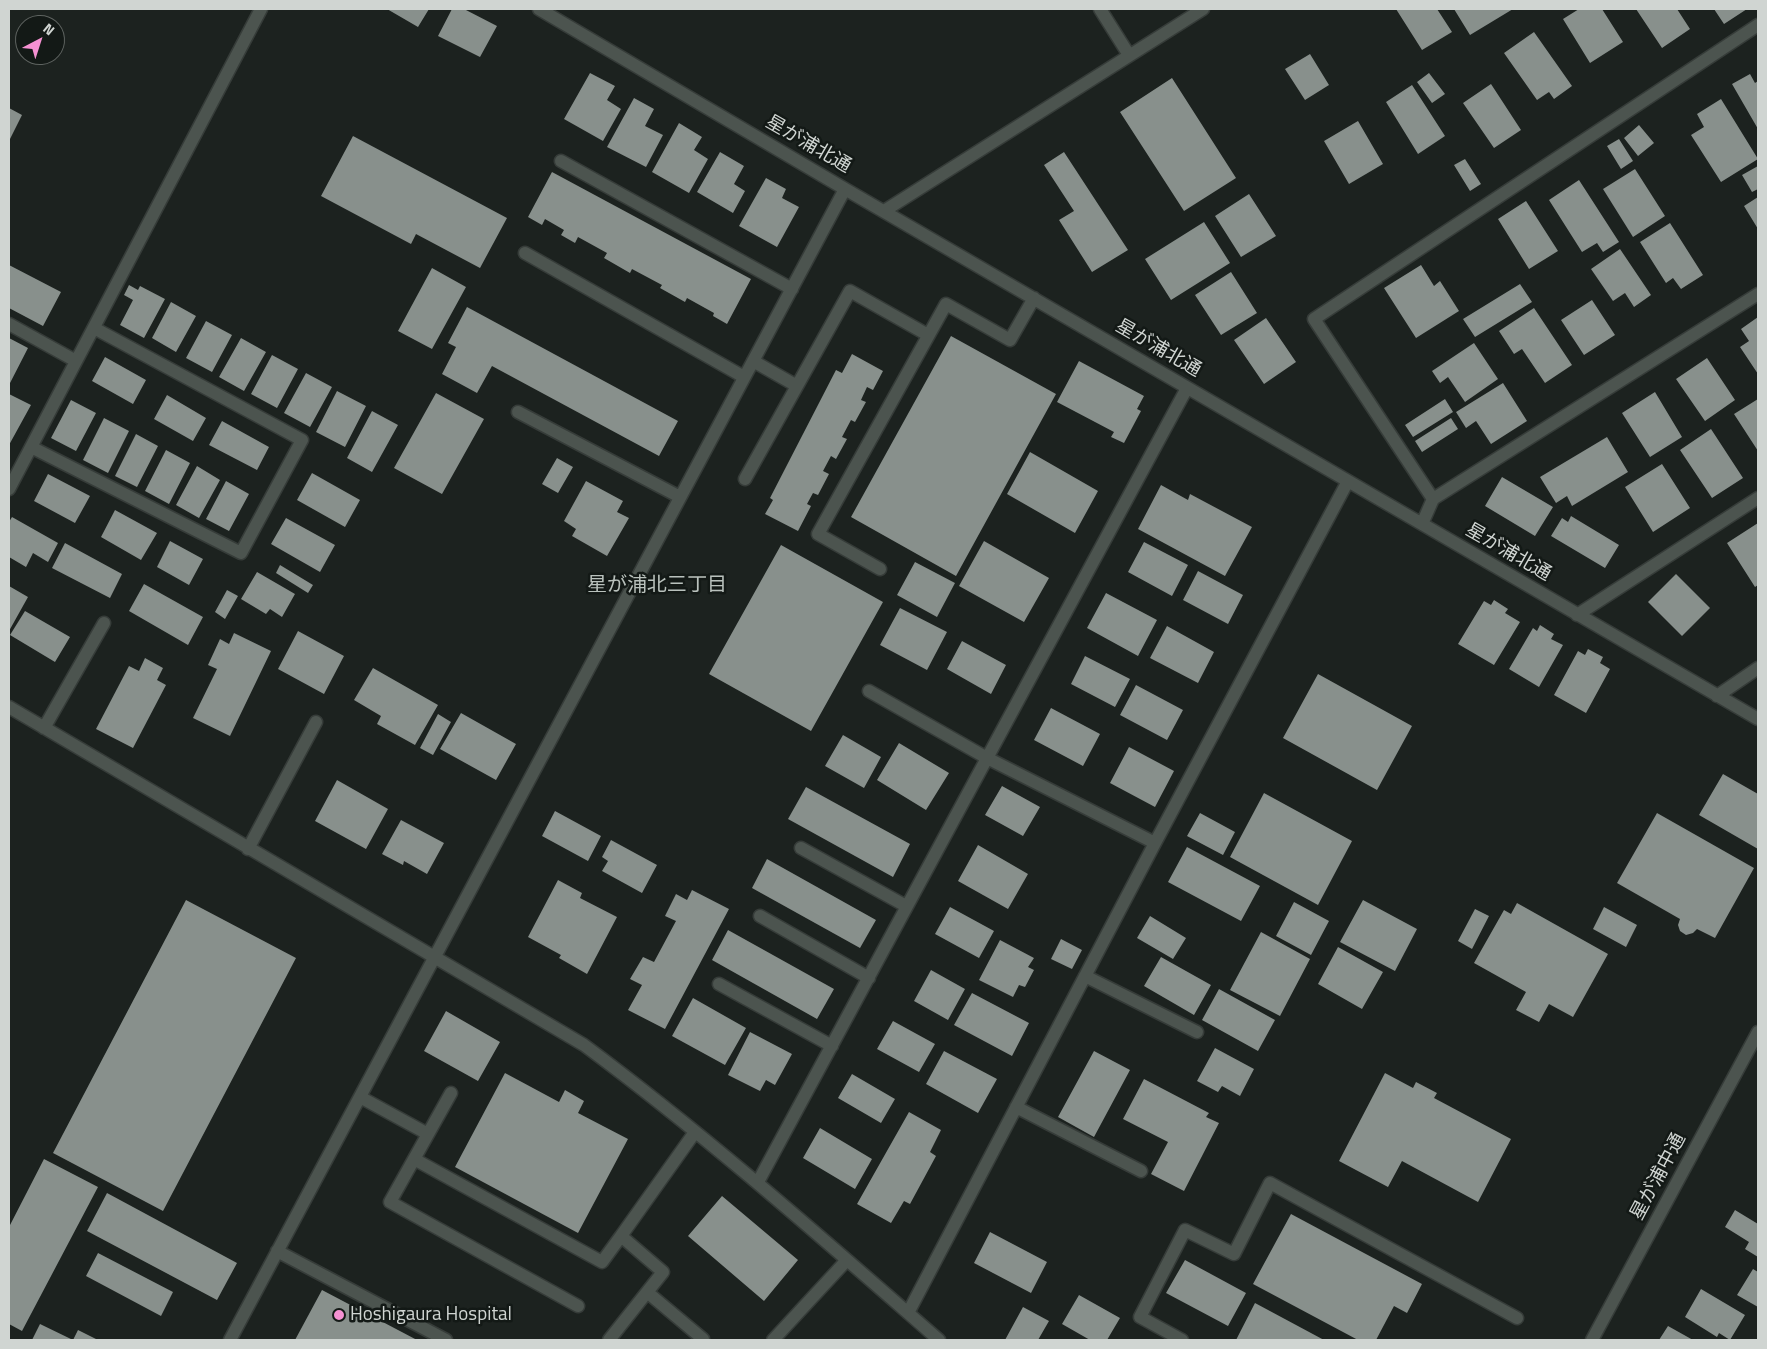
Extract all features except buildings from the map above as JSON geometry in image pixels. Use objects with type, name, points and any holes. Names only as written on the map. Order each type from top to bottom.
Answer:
[{"type":"street","points":[[9,489],[261,9]]},
{"type":"street","name":"星が浦北通","points":[[539,9],[845,189],[1758,719]]},
{"type":"street","points":[[1100,9],[1129,56]]},
{"type":"street","points":[[884,211],[1203,9]]},
{"type":"street","points":[[1433,499],[1314,319],[1758,25]]},
{"type":"street","points":[[561,161],[792,289]]},
{"type":"street","points":[[230,1340],[845,189]]},
{"type":"street","points":[[525,253],[744,377]]},
{"type":"street","points":[[745,479],[850,291],[928,335]]},
{"type":"street","points":[[1422,524],[1433,499],[1758,294]]},
{"type":"street","points":[[880,569],[818,534],[928,335],[946,304],[1010,340],[1034,298]]},
{"type":"street","points":[[9,324],[76,361]]},
{"type":"street","points":[[31,447],[240,553],[302,440],[94,328]]},
{"type":"street","points":[[753,361],[797,386]]},
{"type":"street","points":[[758,1182],[1187,388]]},
{"type":"street","points":[[518,412],[680,497]]},
{"type":"street","points":[[908,1313],[1348,481]]},
{"type":"street","points":[[1577,615],[1758,498]]},
{"type":"street","points":[[44,728],[104,623]]},
{"type":"street","points":[[1717,696],[1758,668]]},
{"type":"street","points":[[869,691],[987,758],[1155,843]]},
{"type":"street","points":[[9,708],[584,1045],[643,1089],[758,1182],[939,1340]]},
{"type":"street","points":[[248,849],[316,722]]},
{"type":"street","points":[[801,848],[906,906]]},
{"type":"street","points":[[760,916],[869,978]]},
{"type":"street","points":[[1085,976],[1197,1032]]},
{"type":"street","points":[[719,984],[832,1046]]},
{"type":"street","name":"星が浦中通","points":[[1592,1340],[1758,1032]]},
{"type":"street","points":[[451,1093],[390,1202],[578,1306]]},
{"type":"street","points":[[360,1097],[428,1134]]},
{"type":"street","points":[[1016,1107],[1141,1171]]},
{"type":"street","points":[[414,1159],[602,1262],[695,1132]]},
{"type":"street","points":[[1182,1340],[1140,1317],[1185,1230],[1234,1254],[1270,1183],[1517,1318]]},
{"type":"street","points":[[609,1340],[663,1272],[621,1236]]},
{"type":"street","points":[[277,1251],[446,1340]]},
{"type":"street","points":[[773,1340],[847,1260]]},
{"type":"street","points":[[647,1292],[703,1340]]},
{"type":"place","name":"Hoshigaura Hospital","points":[[339,1315]]},
{"type":"district","name":"星が浦北三丁目","points":[[657,586]]}]
